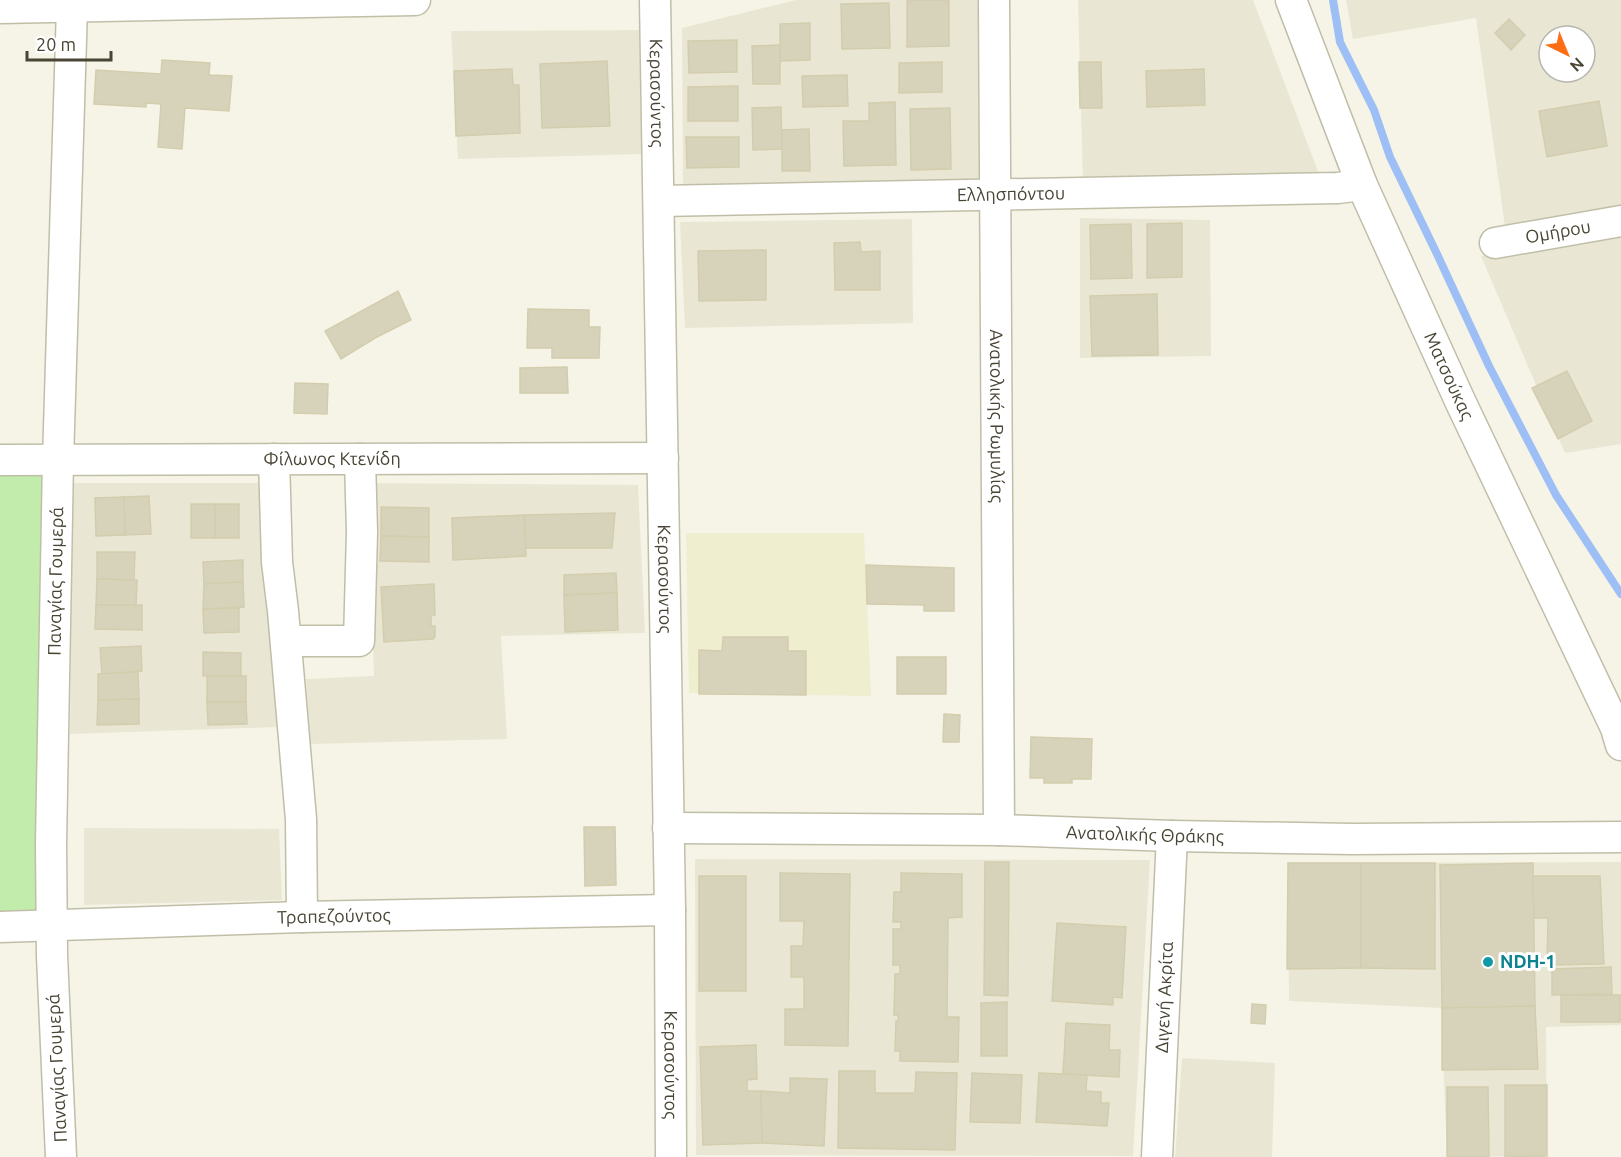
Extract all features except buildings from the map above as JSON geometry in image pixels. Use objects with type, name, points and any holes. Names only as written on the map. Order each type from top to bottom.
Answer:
[{"type":"street","points":[[0,8],[415,0]]},
{"type":"street","name":"Κερασούντος","points":[[655,0],[671,1157]]},
{"type":"street","name":"Ανατολικής Ρωμυλίας","points":[[994,0],[999,830]]},
{"type":"street","name":"Ματσούκας","points":[[1292,0],[1362,185],[1471,423],[1616,728],[1621,745]]},
{"type":"street","name":"Παναγίας Γουμερά","points":[[61,1157],[51,926],[51,832],[58,460],[72,7]]},
{"type":"street","name":"Ελλησπόντου","points":[[659,201],[1338,188],[1362,185]]},
{"type":"street","name":"Ομήρου","points":[[1495,243],[1621,221]]},
{"type":"street","name":"Φίλωνος Κτενίδη","points":[[0,460],[663,458]]},
{"type":"street","points":[[274,459],[277,561],[301,819],[302,917]]},
{"type":"street","points":[[286,641],[359,641],[362,532],[360,459]]},
{"type":"street","name":"Ανατολικής Θράκης","points":[[668,828],[999,830],[1353,839],[1621,837]]},
{"type":"street","name":"Διγενή Ακρίτα","points":[[1157,1157],[1172,836]]},
{"type":"street","name":"Τραπεζούντος","points":[[0,927],[302,917],[669,910]]},
{"type":"shaded area","points":[[796,0],[978,0],[984,184],[683,190],[682,28]]},
{"type":"shaded area","points":[[1078,0],[1253,0],[1321,179],[1083,184]]},
{"type":"shaded area","points":[[1346,0],[1621,0],[1621,206],[1505,227],[1476,18],[1353,39]]},
{"type":"shaded area","points":[[639,30],[642,154],[458,159],[451,31]]},
{"type":"shaded area","points":[[1080,218],[1210,220],[1211,356],[1080,358]]},
{"type":"shaded area","points":[[912,219],[913,323],[685,328],[680,222]]},
{"type":"shaded area","points":[[1621,231],[1621,444],[1565,453],[1481,256]]},
{"type":"shaded area","points":[[73,483],[264,483],[277,727],[70,734]]},
{"type":"shaded area","points":[[368,483],[638,485],[645,633],[501,636],[507,739],[310,744],[306,679],[374,676]]},
{"type":"shaded area","points":[[686,533],[864,533],[871,696],[689,693]]},
{"type":"shaded area","points":[[84,828],[279,829],[282,900],[84,905]]},
{"type":"shaded area","points":[[695,859],[1150,860],[1133,1156],[696,1155]]},
{"type":"shaded area","points":[[1621,862],[1621,1025],[1546,1027],[1547,1156],[1447,1157],[1441,1008],[1289,1001],[1288,863]]},
{"type":"shaded area","points":[[1182,1058],[1275,1063],[1272,1157],[1175,1157]]},
{"type":"green space","points":[[0,473],[47,473],[36,914],[0,915]]},
{"type":"waterway","points":[[1333,0],[1340,42],[1374,110],[1390,157],[1489,366],[1556,495],[1621,594]]},
{"type":"place","name":"NDH-1","points":[[1488,962]]}]
